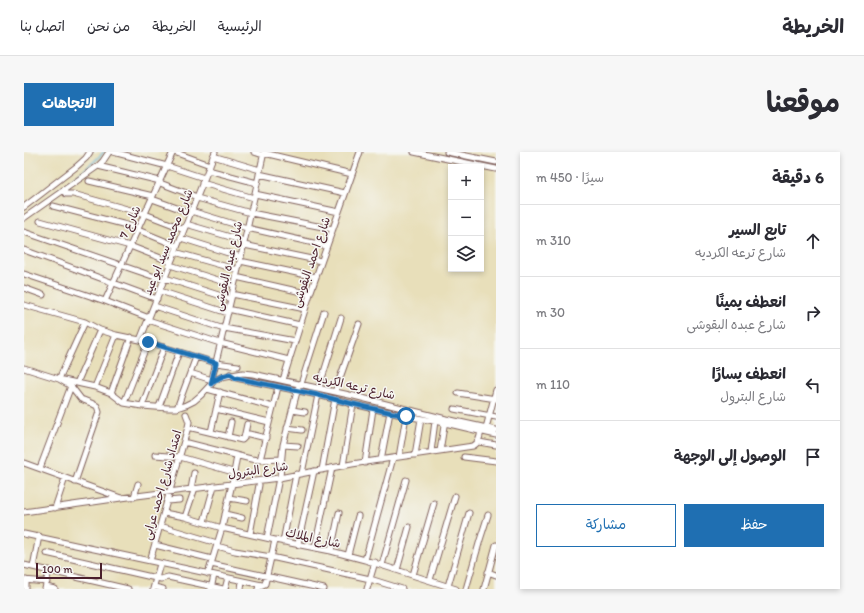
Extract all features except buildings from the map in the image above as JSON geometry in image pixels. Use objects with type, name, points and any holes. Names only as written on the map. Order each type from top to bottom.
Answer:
[{"type":"street","points":[[24,207],[76,167],[90,152]]},
{"type":"street","points":[[24,218],[98,166],[108,152]]},
{"type":"street","points":[[112,152],[167,166],[203,180],[254,196],[339,212]]},
{"type":"street","points":[[172,152],[209,167],[257,183]]},
{"type":"street","name":"شارع 7","points":[[105,301],[153,198],[172,152]]},
{"type":"street","points":[[254,152],[264,153],[352,174]]},
{"type":"street","name":"شارع احمد البقوشى","points":[[283,380],[321,261],[360,152]]},
{"type":"street","points":[[414,152],[496,169]]},
{"type":"street","points":[[447,152],[461,153],[496,162]]},
{"type":"street","points":[[477,158],[479,152]]},
{"type":"street","name":"شارع عبده البقوشى","points":[[210,384],[232,296],[264,153]]},
{"type":"street","points":[[214,154],[260,172],[345,193]]},
{"type":"street","name":"شارع محمد سيد ابو عيد","points":[[140,340],[214,154]]},
{"type":"street","points":[[98,166],[160,182],[197,197],[250,213],[333,229]]},
{"type":"street","points":[[89,181],[153,198],[191,212],[247,228],[327,246]]},
{"type":"street","points":[[63,190],[66,194],[73,194],[244,243],[321,261]]},
{"type":"street","points":[[53,206],[138,229],[176,249],[238,270]]},
{"type":"street","points":[[40,221],[130,246],[171,263],[234,285]]},
{"type":"street","points":[[24,232],[164,279],[232,296],[305,309]]},
{"type":"street","points":[[181,238],[240,259],[316,276]]},
{"type":"street","points":[[24,250],[157,299]]},
{"type":"street","points":[[24,274],[105,301],[149,319],[220,343],[289,360]]},
{"type":"street","points":[[236,278],[310,294]]},
{"type":"street","points":[[24,288],[43,295]]},
{"type":"street","points":[[160,291],[228,311],[300,324]]},
{"type":"street","points":[[154,306],[224,328],[295,342]]},
{"type":"street","points":[[25,307],[85,322],[100,330],[116,335],[132,337],[216,363],[238,366]]},
{"type":"street","points":[[267,538],[279,477],[283,445],[297,390],[324,312]]},
{"type":"street","points":[[319,388],[341,318]]},
{"type":"street","points":[[75,482],[99,412],[97,406],[81,399],[71,386],[59,379],[85,322]]},
{"type":"street","points":[[335,392],[359,324]]},
{"type":"street","points":[[77,382],[100,330]]},
{"type":"street","points":[[95,387],[116,335]]},
{"type":"street","points":[[111,393],[132,337]]},
{"type":"street","points":[[124,403],[148,342]]},
{"type":"street","points":[[142,406],[164,347]]},
{"type":"street","points":[[159,407],[179,352]]},
{"type":"street","points":[[177,408],[196,357]]},
{"type":"street","name":"شارع ترعه الكرديه","points":[[24,368],[59,379],[95,387],[111,393],[124,403],[142,406],[177,408],[194,401],[201,396],[210,384],[221,377],[230,374],[253,374],[319,388],[445,421],[483,429],[496,430]]},
{"type":"street","points":[[190,373],[210,384],[220,392],[273,406]]},
{"type":"street","name":"شارع ترعه الكرديه","points":[[230,374],[236,378],[297,390],[373,409],[421,419],[445,421]]},
{"type":"street","points":[[40,468],[71,386]]},
{"type":"street","points":[[260,460],[278,387]]},
{"type":"street","points":[[496,390],[495,399],[479,442],[496,445]]},
{"type":"street","points":[[211,432],[220,392]]},
{"type":"street","points":[[458,393],[495,399]]},
{"type":"street","points":[[302,473],[318,395]]},
{"type":"street","points":[[322,470],[335,399]]},
{"type":"street","points":[[343,466],[353,404]]},
{"type":"street","points":[[454,408],[496,417]]},
{"type":"street","points":[[216,409],[270,422]]},
{"type":"street","points":[[365,463],[373,409]]},
{"type":"street","points":[[292,410],[304,412]]},
{"type":"street","points":[[381,460],[390,412]]},
{"type":"street","name":"امتداد شارع احمد عرابى","points":[[150,561],[188,427],[188,418],[186,414]]},
{"type":"street","points":[[399,457],[406,416]]},
{"type":"street","points":[[414,455],[421,419]]},
{"type":"street","points":[[431,452],[435,421]]},
{"type":"street","points":[[440,451],[445,421]]},
{"type":"street","points":[[228,436],[231,422]]},
{"type":"street","points":[[188,427],[243,440],[247,424]]},
{"type":"street","points":[[288,428],[302,430]]},
{"type":"street","name":"شارع ترعه الكرديه","points":[[483,429],[496,435]]},
{"type":"street","points":[[245,434],[266,438]]},
{"type":"street","points":[[184,442],[237,456],[260,460],[281,459]]},
{"type":"street","name":"شارع البترول","points":[[24,512],[279,477],[473,446],[479,442]]},
{"type":"street","points":[[283,445],[298,446]]},
{"type":"street","points":[[155,455],[180,457],[233,472]]},
{"type":"street","points":[[208,574],[222,528],[237,456]]},
{"type":"street","points":[[464,457],[496,461]]},
{"type":"street","points":[[366,560],[393,458]]},
{"type":"street","points":[[24,462],[121,498]]},
{"type":"street","points":[[315,547],[332,468]]},
{"type":"street","points":[[298,544],[314,471]]},
{"type":"street","points":[[185,517],[193,488],[194,473]]},
{"type":"street","points":[[283,542],[296,474]]},
{"type":"street","points":[[55,508],[65,478]]},
{"type":"street","points":[[382,565],[406,480]]},
{"type":"street","points":[[134,497],[138,484]]},
{"type":"street","points":[[250,534],[259,485]]},
{"type":"street","points":[[204,522],[214,486]]},
{"type":"street","points":[[430,580],[455,496]]},
{"type":"street","points":[[229,498],[247,501]]},
{"type":"street","points":[[167,501],[179,500]]},
{"type":"street","points":[[413,575],[434,503]]},
{"type":"street","name":"شارع الملاك","points":[[164,513],[185,517],[222,528],[283,542],[315,547],[375,562],[456,589]]},
{"type":"street","points":[[331,551],[339,513]]},
{"type":"street","points":[[448,586],[468,513]]},
{"type":"street","points":[[225,514],[242,518]]},
{"type":"street","points":[[466,589],[488,515]]},
{"type":"street","points":[[348,555],[358,516]]},
{"type":"street","points":[[160,526],[235,551],[271,557],[370,579],[402,589]]},
{"type":"street","points":[[397,570],[409,527]]},
{"type":"street","points":[[24,534],[39,536],[242,581],[260,587],[265,584],[275,540]]},
{"type":"street","points":[[33,566],[39,536]]},
{"type":"street","points":[[155,545],[266,576],[324,589]]},
{"type":"street","points":[[484,589],[496,545]]},
{"type":"street","points":[[46,553],[161,579],[168,577],[211,588],[224,589],[228,578]]},
{"type":"street","points":[[367,589],[375,562]]},
{"type":"street","points":[[160,564],[153,588],[163,589]]},
{"type":"street","points":[[24,565],[128,589]]},
{"type":"street","points":[[46,586],[49,570]]},
{"type":"street","points":[[488,572],[496,575]]},
{"type":"street","points":[[211,588],[214,575]]},
{"type":"street","points":[[26,589],[25,580],[55,589]]},
{"type":"street","points":[[241,589],[242,581]]},
{"type":"waterway","points":[[55,193],[86,169],[104,152]]},
{"type":"route","points":[[148,342],[216,363],[211,384],[221,377],[230,374],[236,378],[318,395],[406,416]]}]
